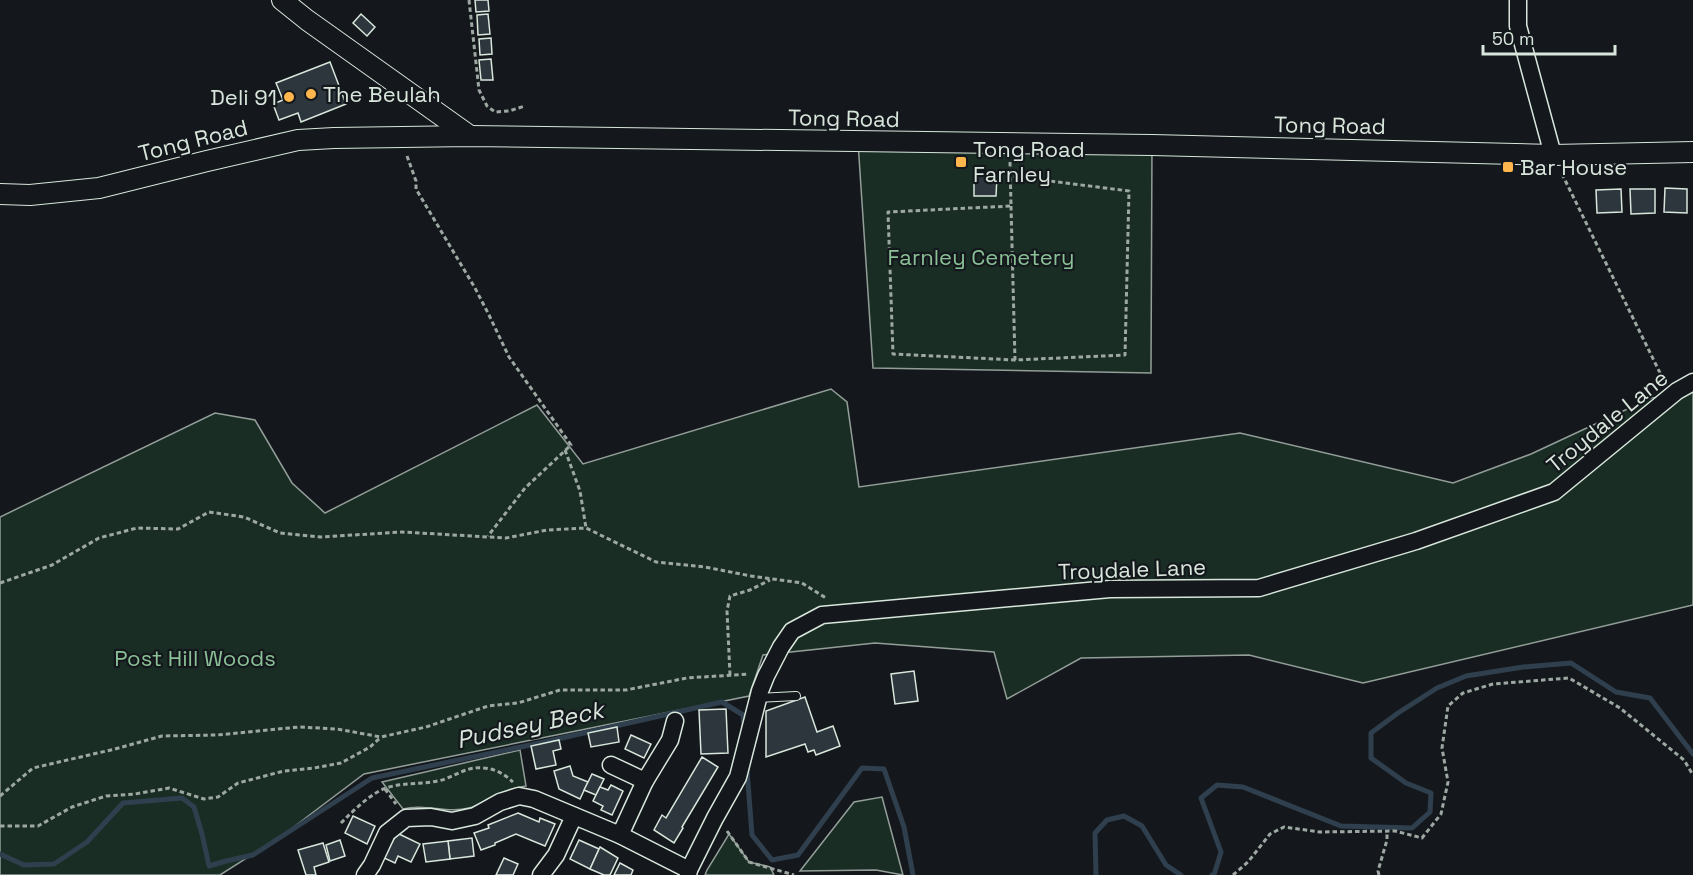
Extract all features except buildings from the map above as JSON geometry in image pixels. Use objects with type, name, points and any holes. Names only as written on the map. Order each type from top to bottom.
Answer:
[{"type":"street","points":[[282,0],[470,136]]},
{"type":"street","points":[[1518,0],[1518,27],[1553,155]]},
{"type":"street","name":"Tong Road","points":[[0,194],[30,195],[99,188],[298,140],[334,138],[470,136],[1152,145],[1553,155],[1693,152]]},
{"type":"street","name":"Troydale Lane","points":[[689,872],[738,777],[766,676],[780,647],[792,631],[822,615],[1110,589],[1259,588],[1416,541],[1554,492],[1671,396],[1693,382]]},
{"type":"street","points":[[620,835],[645,781],[670,740],[675,720]]},
{"type":"street","points":[[611,765],[645,781]]},
{"type":"street","points":[[365,875],[387,833],[406,818],[431,817],[452,821],[476,816],[500,802],[519,796],[534,799],[620,835],[689,872]]},
{"type":"street","points":[[541,875],[556,855],[574,816]]},
{"type":"lane","points":[[757,704],[796,696]]},
{"type":"path","points":[[469,0],[479,90],[487,106],[495,112],[525,106]]},
{"type":"path","points":[[403,137],[416,181],[416,189],[475,288],[509,357],[571,445],[525,488],[488,537]]},
{"type":"path","points":[[1010,144],[1015,360]]},
{"type":"path","points":[[1553,155],[1671,396]]},
{"type":"path","points":[[1010,176],[1128,191],[1125,355],[1015,360],[892,354],[888,212],[1011,206]]},
{"type":"path","points":[[565,450],[580,491],[586,528]]},
{"type":"path","points":[[0,583],[52,566],[99,538],[137,528],[178,529],[209,512],[244,517],[280,533],[321,537],[402,532],[506,538],[547,530],[586,528],[656,562],[705,567],[802,583]]},
{"type":"path","points":[[730,675],[728,611],[730,596],[750,590],[771,579]]},
{"type":"path","points":[[0,796],[33,768],[162,736],[218,735],[299,727],[337,729],[381,737],[426,727],[488,706],[518,703],[560,690],[626,690],[687,678],[753,674]]},
{"type":"path","points":[[1233,875],[1248,862],[1270,834],[1284,827],[1320,832],[1395,831],[1422,838],[1441,814],[1448,782],[1442,748],[1448,706],[1463,693],[1493,684],[1569,678],[1620,708],[1684,760],[1693,775]]},
{"type":"path","points":[[0,826],[38,826],[72,807],[106,795],[135,794],[169,788],[204,798],[218,797],[238,783],[284,771],[340,763],[370,747],[381,737]]},
{"type":"path","points":[[341,823],[366,800],[380,791],[391,787],[444,779],[472,768],[500,771],[516,784],[519,796]]},
{"type":"path","points":[[715,818],[726,829],[749,862],[794,875]]},
{"type":"path","points":[[1379,875],[1388,831]]},
{"type":"green space","name":"Farnley Cemetery","points":[[858,142],[1152,145],[1151,373],[873,368]]},
{"type":"green space","name":"Post Hill Woods","points":[[1693,382],[1693,605],[1363,683],[1249,655],[1081,658],[1007,699],[994,652],[875,643],[763,655],[749,696],[364,774],[283,835],[220,875],[0,875],[0,517],[215,413],[255,420],[292,483],[325,513],[537,405],[583,464],[831,389],[847,402],[859,487],[1240,433],[1453,483],[1531,454],[1651,398],[1671,396]]},
{"type":"green space","points":[[520,750],[526,786],[503,792],[461,810],[420,807],[403,809],[382,782]]},
{"type":"green space","points":[[882,797],[903,875],[876,870],[800,871],[854,802]]},
{"type":"green space","points":[[729,834],[749,862],[770,867],[774,875],[705,875]]},
{"type":"waterway","name":"Pudsey Beck","points":[[1212,875],[1214,875],[1221,852],[1201,798],[1217,785],[1243,787],[1341,826],[1412,828],[1430,812],[1431,793],[1406,783],[1371,758],[1371,733],[1437,688],[1466,676],[1523,667],[1571,663],[1616,692],[1650,698],[1693,754]]},
{"type":"waterway","name":"Pudsey Beck","points":[[0,854],[24,865],[54,864],[87,842],[123,803],[182,798],[194,807],[209,866],[253,855],[372,778],[722,702],[743,715],[744,728]]},
{"type":"waterway","name":"Pudsey Beck","points":[[747,770],[752,835],[772,860],[798,855],[862,768],[884,769],[904,827],[913,875]]},
{"type":"waterway","name":"Pudsey Beck","points":[[1096,875],[1095,833],[1107,820],[1124,816],[1142,826],[1166,865],[1181,875]]},
{"type":"place","name":"The Beulah","points":[[311,94]]},
{"type":"place","name":"Deli 91","points":[[289,97]]},
{"type":"place","name":"Tong Road Farnley","points":[[961,162]]},
{"type":"place","name":"Bar House","points":[[1508,167]]}]
